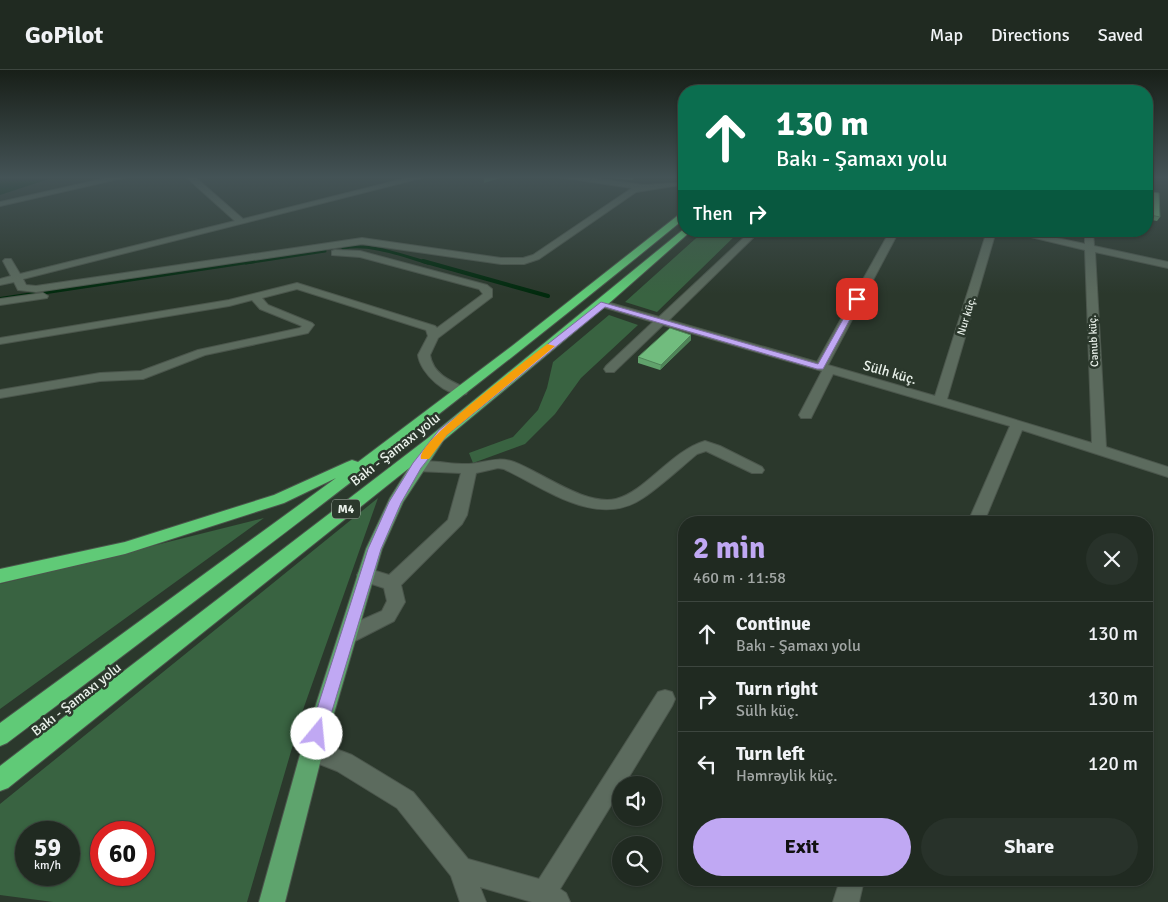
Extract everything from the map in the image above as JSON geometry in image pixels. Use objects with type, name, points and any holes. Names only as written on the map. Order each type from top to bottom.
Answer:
[{"type":"highway","name":"Bakı - Şamaxı yolu","points":[[0,736],[420,424],[582,298],[678,219]]},
{"type":"highway","name":"Bakı - Şamaxı yolu","points":[[0,780],[443,433],[603,304],[680,237]]},
{"type":"highway","points":[[0,576],[125,548],[279,499],[338,473],[420,424]]},
{"type":"main road","points":[[272,902],[312,751],[374,549],[395,502],[417,466],[443,433]]},
{"type":"street","points":[[235,216],[242,222]]},
{"type":"street","points":[[0,282],[267,216]]},
{"type":"street","points":[[339,236],[362,242],[501,261],[524,261],[536,257],[596,216]]},
{"type":"street","points":[[610,369],[750,237]]},
{"type":"street","points":[[806,415],[824,369],[892,237]]},
{"type":"street","name":"Nur küç.","points":[[940,401],[990,237]]},
{"type":"street","points":[[1038,237],[1168,265]]},
{"type":"street","name":"Cənub küç.","points":[[1088,237],[1099,450]]},
{"type":"street","points":[[0,302],[333,250],[362,242]]},
{"type":"street","points":[[8,261],[19,278],[22,288],[36,289],[333,250],[360,254],[483,287],[488,291],[488,295],[434,336],[425,346],[423,353],[425,362],[443,383],[462,391]]},
{"type":"street","points":[[0,341],[256,298],[297,286],[425,325],[430,328],[434,336]]},
{"type":"street","points":[[0,394],[100,378],[143,374],[202,352],[304,331],[308,325],[264,307],[256,298]]},
{"type":"street","name":"Sülh küç.","points":[[603,304],[1018,424],[1168,472]]},
{"type":"street","points":[[979,516],[1018,424]]},
{"type":"street","points":[[417,466],[469,469],[498,463],[508,465],[585,502],[599,505],[620,504],[637,495],[692,451],[704,446],[715,449],[757,470]]},
{"type":"street","points":[[392,583],[454,524],[459,515],[469,469]]},
{"type":"street","points":[[366,575],[392,583]]},
{"type":"street","points":[[348,635],[388,616],[396,602],[392,583]]},
{"type":"street","points":[[461,869],[551,898],[665,699]]},
{"type":"street","points":[[312,751],[344,763],[373,778],[405,800],[461,869],[473,902]]},
{"type":"street","points":[[846,902],[850,886]]},
{"type":"shaded area","points":[[697,237],[734,237],[657,312],[625,302]]},
{"type":"shaded area","points":[[609,315],[638,325],[581,378],[555,414],[525,444],[473,463],[469,453],[513,437],[538,410],[547,388],[553,362]]},
{"type":"shaded area","points":[[378,498],[304,707],[247,902],[53,902],[0,895],[0,804]]},
{"type":"shaded area","points":[[264,518],[0,709],[0,584]]},
{"type":"building","points":[[670,328],[691,335],[661,365],[638,357]]},
{"type":"waterway","points":[[343,248],[375,248],[428,263]]},
{"type":"waterway","points":[[246,263],[325,251]]},
{"type":"waterway","points":[[0,299],[254,261]]},
{"type":"waterway","points":[[423,261],[548,296]]},
{"type":"slow traffic","points":[[425,456],[443,433],[551,346]]},
{"type":"route","points":[[317,734],[374,549],[395,502],[417,466],[443,433],[497,389],[603,304],[820,368],[857,299]]}]
